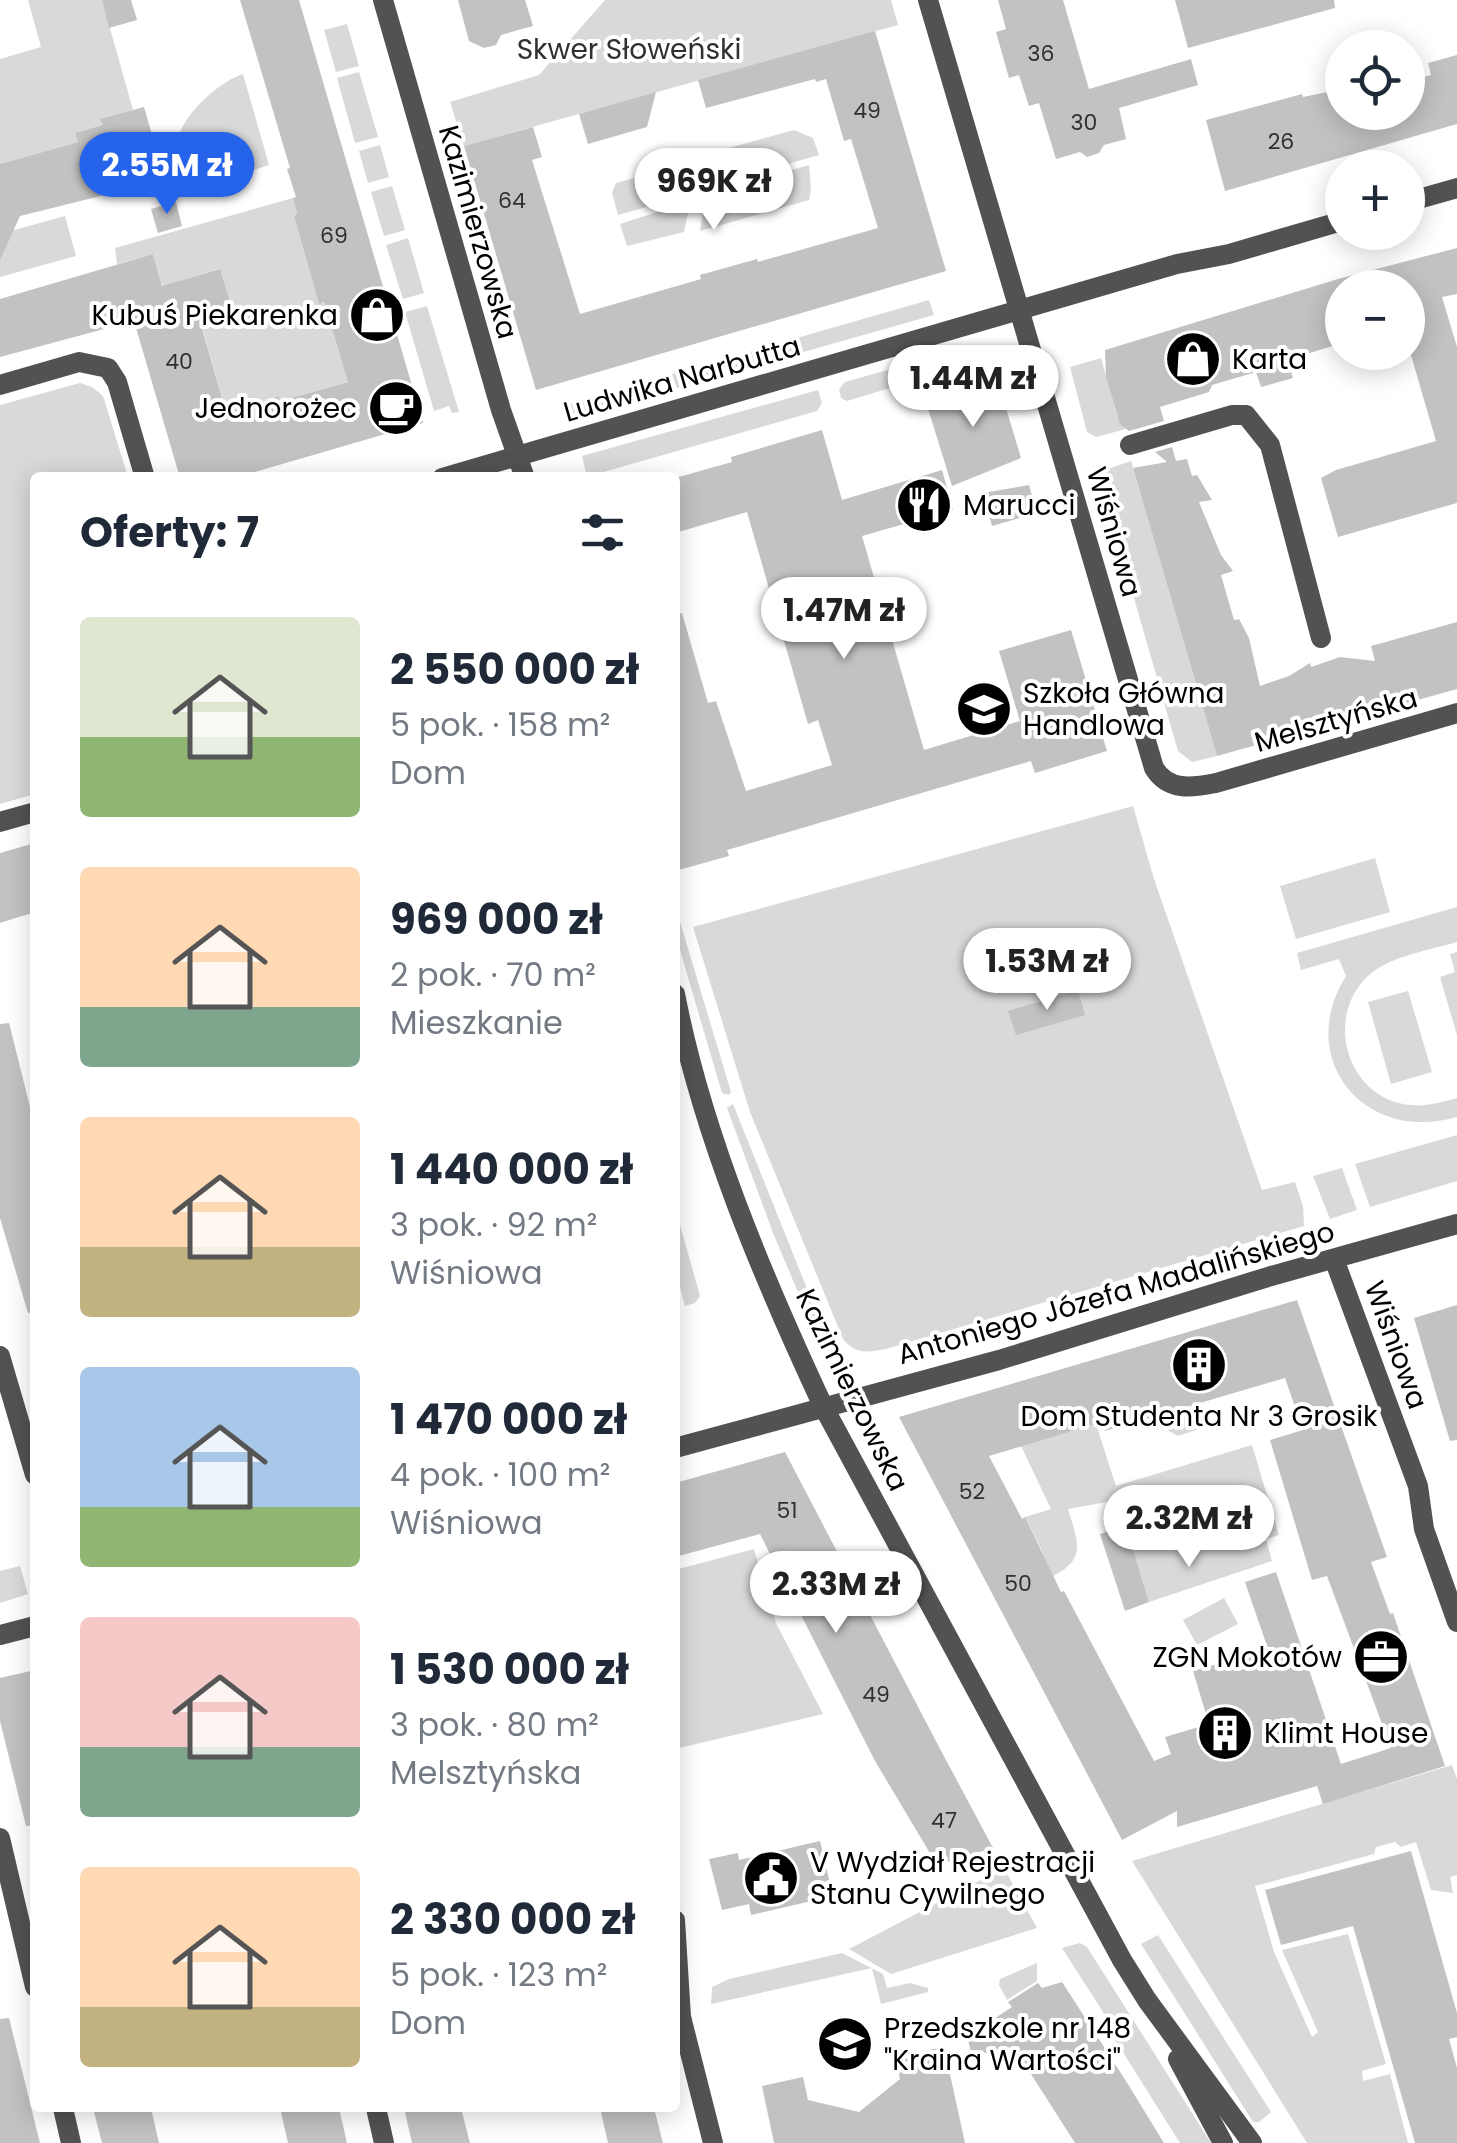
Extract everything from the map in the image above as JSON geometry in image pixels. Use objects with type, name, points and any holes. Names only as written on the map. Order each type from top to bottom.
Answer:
[{"type":"street","name":"Kazimierzowska","points":[[383,0],[523,472]]},
{"type":"street","name":"Wiśniowa","points":[[928,0],[1154,768],[1171,785]]},
{"type":"street","points":[[1425,197],[1457,188]]},
{"type":"street","name":"Ludwika Narbutta","points":[[462,472],[1177,264],[1229,254],[1325,226]]},
{"type":"street","points":[[0,385],[80,362],[108,368],[117,382],[143,472]]},
{"type":"street","points":[[1130,444],[1232,416],[1246,416],[1256,423],[1270,444],[1321,638]]},
{"type":"street","name":"Melsztyńska","points":[[1171,785],[1194,787],[1216,783],[1457,713]]},
{"type":"street","points":[[0,822],[30,813]]},
{"type":"street","name":"Kazimierzowska","points":[[680,1016],[698,1095],[762,1268],[823,1406],[1098,1919],[1147,2000],[1223,2143]]},
{"type":"street","name":"Antoniego Józefa Madalińskiego","points":[[680,1447],[999,1360],[1457,1224]]},
{"type":"street","name":"Wiśniowa","points":[[1334,1259],[1418,1486],[1424,1529],[1457,1622]]},
{"type":"street","points":[[0,1356],[30,1458]]},
{"type":"street","points":[[0,1635],[30,1627]]},
{"type":"street","points":[[0,1838],[30,1966]]},
{"type":"street","name":"Kazimierzowska","points":[[1147,2000],[1252,2143]]},
{"type":"street","points":[[680,2001],[713,2143]]},
{"type":"street","points":[[64,2112],[71,2143]]},
{"type":"street","points":[[377,2112],[384,2143]]},
{"type":"green space","points":[[28,0],[102,0],[133,110],[101,119],[101,125],[75,133],[78,142],[0,164],[0,59],[41,47]]},
{"type":"green space","name":"Skwer Słoweński","points":[[605,0],[891,0],[898,25],[464,146],[450,102],[539,75]]},
{"type":"green space","points":[[347,24],[359,66],[336,72],[324,30]]},
{"type":"green space","points":[[359,72],[378,137],[355,143],[337,78]]},
{"type":"green space","points":[[243,74],[269,165],[188,190],[177,150],[183,127],[210,94]]},
{"type":"green space","points":[[794,130],[813,138],[819,155],[722,183],[729,148]]},
{"type":"green space","points":[[380,145],[389,177],[368,183],[359,151]]},
{"type":"green space","points":[[809,165],[809,200],[700,231],[706,195]]},
{"type":"green space","points":[[671,168],[682,179],[682,197],[618,215],[612,193],[616,183]]},
{"type":"green space","points":[[392,186],[405,230],[384,236],[371,192]]},
{"type":"green space","points":[[293,198],[297,214],[294,216],[319,303],[324,303],[343,364],[358,379],[280,401],[277,396],[226,412],[202,326],[219,269],[179,281],[171,292],[162,285],[153,254],[117,264],[115,248]]},
{"type":"green space","points":[[682,204],[689,208],[684,232],[627,246],[620,224]]},
{"type":"green space","points":[[65,216],[76,256],[0,277],[0,234]]},
{"type":"green space","points":[[408,238],[424,293],[403,299],[386,245]]},
{"type":"green space","points":[[929,300],[934,315],[677,388],[672,374]]},
{"type":"green space","points":[[427,306],[459,412],[452,413],[449,406],[434,411],[405,312]]},
{"type":"green space","points":[[972,346],[976,359],[973,363],[847,401],[841,398],[839,389],[845,382]]},
{"type":"green space","points":[[1101,358],[1118,418],[1126,429],[1096,437],[1087,432],[1070,367]]},
{"type":"green space","points":[[645,382],[649,396],[574,418],[569,404]]},
{"type":"green space","points":[[80,383],[92,387],[103,396],[126,472],[30,472],[30,795],[0,804],[0,405]]},
{"type":"green space","points":[[818,390],[822,403],[817,411],[604,472],[586,472],[582,456]]},
{"type":"green space","points":[[1131,461],[1217,756],[1192,762],[1178,751],[1100,480],[1102,471]]},
{"type":"green space","points":[[1133,806],[1154,879],[1262,1190],[1295,1182],[1303,1206],[1304,1226],[886,1349],[853,1348],[843,1339],[750,1112],[693,927]]},
{"type":"green space","points":[[1375,858],[1390,912],[1296,939],[1280,886]]},
{"type":"green space","points":[[1457,907],[1457,942],[1408,955],[1373,972],[1353,997],[1346,1016],[1349,1054],[1368,1086],[1384,1097],[1410,1105],[1457,1098],[1457,1117],[1424,1122],[1394,1118],[1368,1106],[1348,1088],[1334,1064],[1328,1037],[1332,1007],[1346,976],[1339,959],[1301,970],[1297,953]]},
{"type":"green space","points":[[680,922],[731,1092],[722,1093],[680,950]]},
{"type":"green space","points":[[1457,952],[1457,1035],[1440,977],[1455,972],[1450,954]]},
{"type":"green space","points":[[1408,991],[1432,1072],[1391,1084],[1368,1002]]},
{"type":"green space","points":[[733,1104],[818,1316],[811,1323],[727,1108]]},
{"type":"green space","points":[[1457,1135],[1457,1181],[1370,1207],[1355,1164]]},
{"type":"green space","points":[[1342,1168],[1357,1210],[1330,1219],[1313,1176]]},
{"type":"green space","points":[[680,1225],[700,1296],[695,1303],[685,1306],[680,1288]]},
{"type":"green space","points":[[1202,1403],[1208,1426],[1178,1436],[1167,1430],[1163,1415]]},
{"type":"green space","points":[[1096,1424],[1116,1486],[1252,1445],[1279,1535],[1266,1539],[1272,1561],[1149,1602],[1118,1500],[1068,1509],[1077,1551],[1069,1566],[1047,1579],[1042,1551],[1025,1517],[1051,1509],[1021,1446]]},
{"type":"green space","points":[[754,1549],[776,1623],[823,1714],[680,1748],[680,1569]]},
{"type":"green space","points":[[20,1566],[28,1594],[0,1603],[0,1571]]},
{"type":"green space","points":[[1224,1598],[1238,1624],[1197,1645],[1183,1620]]},
{"type":"green space","points":[[1452,1765],[1457,1779],[1457,1875],[1450,1877],[1453,1893],[1431,1890],[1416,1842],[1401,1847],[1395,1842],[1376,1847],[1374,1854],[1255,1886],[1274,1952],[1312,2037],[1318,2032],[1282,1950],[1348,1934],[1386,2064],[1362,2071],[1363,2081],[1390,2074],[1408,2143],[1307,2143],[1132,1861]]},
{"type":"green space","points":[[1004,1868],[1037,1928],[891,1974],[849,1949]]},
{"type":"green space","points":[[1158,1935],[1271,2112],[1259,2122],[1253,2122],[1141,1944]]},
{"type":"green space","points":[[1080,1943],[1087,1947],[1211,2143],[1180,2143],[1062,1948]]},
{"type":"green space","points":[[842,1953],[872,1968],[711,2004],[712,1987],[729,1979]]},
{"type":"green space","points":[[1037,1963],[1037,1981],[1007,2000],[1000,1979]]},
{"type":"green space","points":[[872,1968],[883,1974],[887,1988],[910,1983],[928,1988],[928,1992],[881,2004]]},
{"type":"building","points":[[102,0],[131,0],[137,20],[109,28]]},
{"type":"building","points":[[240,0],[299,0],[423,423],[255,472],[178,472],[134,321],[0,357],[0,299],[153,254],[162,286],[220,269],[235,319],[202,328],[226,412],[278,396],[280,401],[348,382],[324,302],[319,304],[294,216],[296,197],[287,169],[290,168]]},
{"type":"building","points":[[458,0],[525,0],[533,26],[501,35],[496,45],[484,48],[469,41]]},
{"type":"building","points":[[998,0],[1063,0],[1089,89],[1191,59],[1198,85],[1119,108],[1126,139],[1104,145],[1099,153],[1087,157],[1080,152],[1056,159],[1039,103],[1029,106],[1019,75],[1009,78],[996,32],[1006,29]]},
{"type":"building","points":[[1175,0],[1334,0],[1335,8],[1188,48]]},
{"type":"building","points":[[875,31],[946,271],[536,390],[464,146],[533,127],[542,157],[532,160],[580,314],[701,279],[700,275],[878,228],[851,139],[844,141],[826,79],[706,108],[698,80]]},
{"type":"building","points":[[1457,55],[1457,124],[1367,150],[1325,150],[1325,162],[1225,191],[1206,120],[1302,94],[1303,97],[1325,92],[1325,130],[1425,130],[1425,77],[1431,75],[1428,63]]},
{"type":"building","points":[[656,92],[647,127],[588,144],[579,114]]},
{"type":"building","points":[[144,107],[165,180],[20,216],[0,260],[0,164],[78,142],[75,133],[102,125],[100,119]]},
{"type":"building","points":[[176,202],[182,226],[158,233],[151,209]]},
{"type":"building","points":[[1457,248],[1457,294],[1442,297],[1457,347],[1457,503],[1338,537],[1321,478],[1336,470],[1436,441],[1415,370],[1425,370],[1425,270],[1373,270]]},
{"type":"building","points":[[1325,283],[1325,348],[1287,360],[1293,378],[1261,387],[1256,372],[1212,385],[1209,392],[1160,407],[1164,421],[1129,431],[1120,424],[1106,377],[1105,350]]},
{"type":"building","points":[[997,378],[1021,458],[952,486],[925,399]]},
{"type":"building","points":[[822,430],[842,500],[942,470],[953,510],[862,536],[924,750],[1020,721],[999,651],[1071,630],[1107,751],[1035,773],[1031,761],[727,850],[729,856],[680,870],[680,613],[708,703],[716,701],[746,791],[832,765],[818,720],[808,724],[747,512],[680,532],[680,477],[732,462],[731,457]]},
{"type":"building","points":[[1172,447],[1176,461],[1187,459],[1192,476],[1197,475],[1212,500],[1199,502],[1221,555],[1233,571],[1221,575],[1234,620],[1239,619],[1249,638],[1260,686],[1289,676],[1310,663],[1311,667],[1340,657],[1375,661],[1371,646],[1457,622],[1457,689],[1217,756],[1133,468],[1167,462],[1155,452]]},
{"type":"building","points":[[1029,485],[1037,513],[992,526],[983,493]]},
{"type":"building","points":[[30,844],[30,914],[0,923],[0,853]]},
{"type":"building","points":[[1078,990],[1085,1015],[1016,1035],[1008,1011]]},
{"type":"building","points":[[9,1023],[30,1107],[28,1313],[0,1218],[0,1024]]},
{"type":"building","points":[[1297,1300],[1387,1557],[1371,1562],[1390,1614],[1393,1613],[1445,1766],[1323,1804],[1317,1786],[1177,1827],[1177,1811],[1122,1840],[899,1417]],"holes":[[[1285,1378],[1303,1430],[1270,1440],[1312,1580],[1327,1576],[1391,1748],[1341,1764],[1276,1572],[1245,1582],[1268,1649],[1193,1671],[1209,1724],[1165,1737],[1171,1754],[1154,1761],[989,1456],[1102,1422],[1105,1431]]]},
{"type":"building","points":[[1457,1305],[1457,1440],[1450,1441],[1414,1318]]},
{"type":"building","points":[[785,1452],[993,1848],[937,1865],[875,1761],[760,1534],[680,1556],[680,1482]]},
{"type":"building","points":[[1126,1526],[1149,1602],[1125,1611],[1100,1534]]},
{"type":"building","points":[[30,1671],[30,1826],[26,1826],[0,1721],[0,1678]]},
{"type":"building","name":"V Wydział Rejestracji Stanu Cywilnego","points":[[820,1841],[833,1896],[751,1915],[749,1904],[722,1910],[709,1859],[738,1853],[739,1860]]},
{"type":"building","points":[[1411,1851],[1457,2013],[1457,2037],[1449,2039],[1457,2068],[1457,2143],[1415,2143],[1353,1926],[1281,1945],[1265,1890]]},
{"type":"building","points":[[1062,1982],[1164,2143],[1075,2143],[1022,2060],[1018,2062],[1009,2047],[972,2056],[965,2028],[989,2022],[1012,2007],[1008,2002],[1038,1983],[1042,1988]]},
{"type":"building","points":[[9,2018],[40,2143],[0,2143],[0,2019]]},
{"type":"building","points":[[944,2047],[965,2143],[774,2143],[762,2086],[803,2077],[808,2100],[859,2112],[900,2079],[895,2057]]},
{"type":"building","points":[[94,2112],[152,2112],[159,2143],[102,2143]]},
{"type":"building","points":[[281,2112],[340,2112],[347,2143],[288,2143]]},
{"type":"building","points":[[405,2112],[462,2112],[470,2143],[412,2143]]},
{"type":"building","points":[[601,2112],[655,2112],[663,2143],[608,2143]]},
{"type":"place","name":"Kubuś Piekarenka","points":[[377,315]]},
{"type":"place","name":"Karta","points":[[1193,359]]},
{"type":"place","name":"Jednorożec","points":[[396,408]]},
{"type":"place","name":"Marucci","points":[[924,505]]},
{"type":"place","name":"Szkoła Główna Handlowa","points":[[984,709]]},
{"type":"place","name":"Dom Studenta Nr 3 Grosik","points":[[1199,1365]]},
{"type":"place","name":"ZGN Mokotów","points":[[1381,1657]]},
{"type":"place","name":"Klimt House","points":[[1225,1733]]},
{"type":"place","name":"V Wydział Rejestracji Stanu Cywilnego","points":[[771,1878]]},
{"type":"place","name":"Przedszkole nr 148 \"Kraina Wartości\"","points":[[845,2044]]}]
